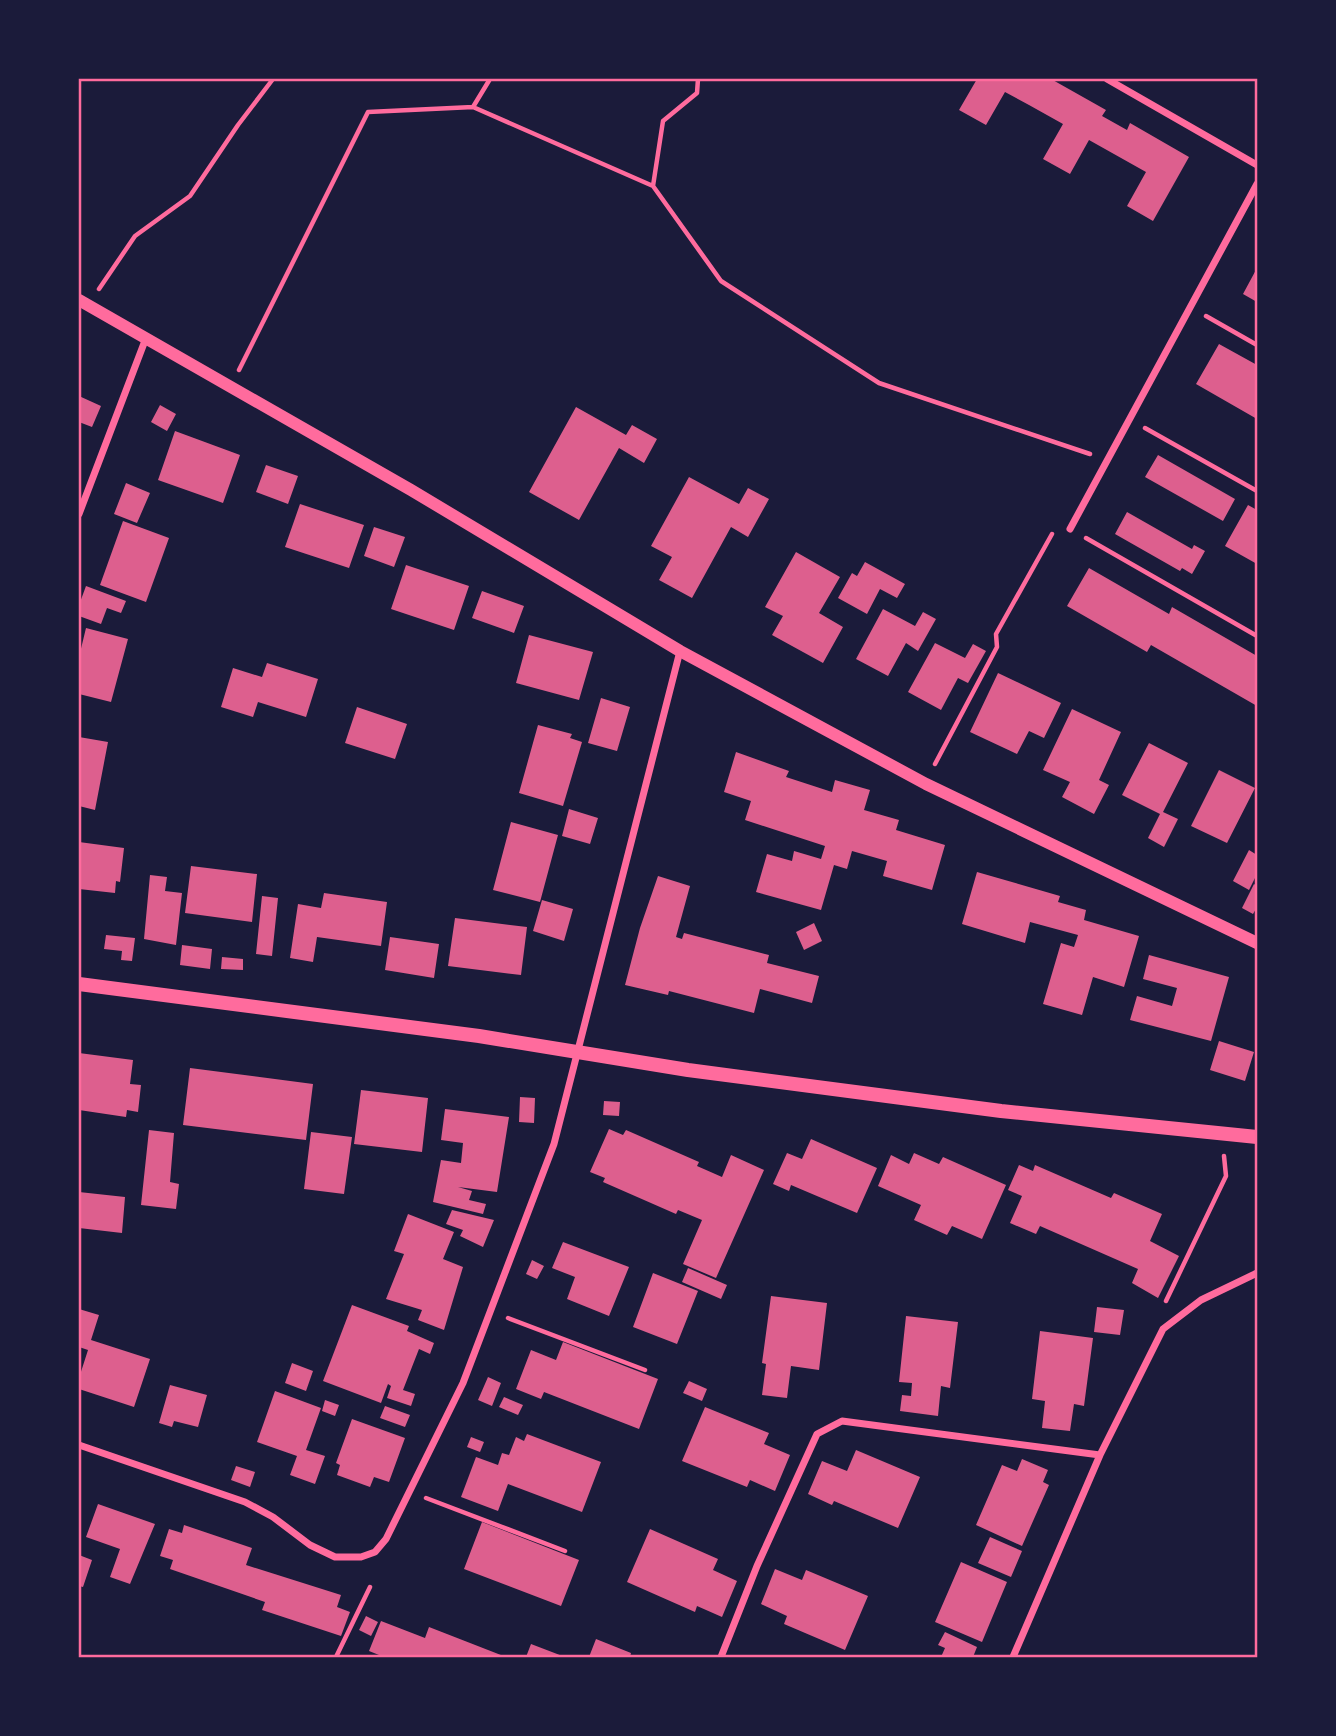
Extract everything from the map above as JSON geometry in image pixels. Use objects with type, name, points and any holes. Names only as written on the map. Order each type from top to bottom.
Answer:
[{"type":"main road","points":[[79,985],[479,1036],[688,1070],[1001,1111],[1257,1137]]},
{"type":"street","points":[[1107,79],[1257,165]]},
{"type":"street","points":[[1070,529],[1257,184]]},
{"type":"street","points":[[83,303],[411,490],[680,651],[926,784],[1257,943]]},
{"type":"street","points":[[79,513],[146,338]]},
{"type":"street","points":[[79,1445],[245,1502],[273,1517],[310,1545],[335,1558],[361,1557],[375,1552],[386,1539],[463,1383],[554,1144],[680,651]]},
{"type":"street","points":[[1013,1657],[1100,1455],[1163,1329],[1201,1300],[1257,1273]]},
{"type":"street","points":[[721,1657],[757,1566],[817,1434],[842,1421],[1100,1455]]},
{"type":"path","points":[[83,303],[135,236],[190,197],[273,79]]},
{"type":"path","points":[[473,107],[489,79]]},
{"type":"path","points":[[653,186],[663,121],[697,93],[698,79]]},
{"type":"path","points":[[230,386],[368,112],[473,107],[653,186],[721,281],[879,383],[1107,460]]},
{"type":"path","points":[[1190,307],[1257,345]]},
{"type":"path","points":[[1129,419],[1257,491]]},
{"type":"path","points":[[926,784],[997,647],[996,634],[1051,534],[1070,529],[1257,636]]},
{"type":"path","points":[[1163,1329],[1163,1306],[1226,1175]]},
{"type":"path","points":[[490,1312],[645,1370]]},
{"type":"path","points":[[409,1492],[565,1551]]},
{"type":"path","points":[[336,1657],[370,1587]]},
{"type":"building","points":[[977,79],[1051,79],[1106,110],[1102,116],[1127,130],[1130,123],[1189,157],[1153,221],[1127,206],[1146,172],[1089,140],[1070,174],[1043,159],[1063,124],[1005,92],[986,125],[959,110]]},
{"type":"building","points":[[1257,268],[1257,302],[1243,294]]},
{"type":"building","points":[[1219,344],[1257,365],[1257,419],[1196,384]]},
{"type":"building","points":[[79,396],[101,406],[92,427],[79,422]]},
{"type":"building","points":[[160,405],[176,414],[167,431],[151,422]]},
{"type":"building","points":[[576,407],[626,435],[632,425],[657,439],[644,463],[619,448],[579,520],[529,492]]},
{"type":"building","points":[[175,431],[240,455],[223,503],[158,480]]},
{"type":"building","points":[[1158,455],[1235,499],[1223,521],[1145,477]]},
{"type":"building","points":[[266,465],[298,476],[288,504],[256,492]]},
{"type":"building","points":[[689,477],[739,504],[748,488],[769,499],[748,537],[731,527],[692,598],[659,580],[672,557],[651,546]]},
{"type":"building","points":[[126,483],[150,493],[137,523],[114,514]]},
{"type":"building","points":[[300,504],[364,525],[349,568],[285,547]]},
{"type":"building","points":[[1248,505],[1257,510],[1257,564],[1225,546]]},
{"type":"building","points":[[1127,512],[1192,549],[1194,545],[1205,551],[1192,574],[1182,568],[1180,571],[1115,534]]},
{"type":"building","points":[[123,521],[169,538],[146,602],[100,585]]},
{"type":"building","points":[[374,527],[405,537],[394,567],[364,556]]},
{"type":"building","points":[[796,552],[840,577],[819,613],[843,627],[823,663],[772,635],[783,616],[765,607]]},
{"type":"building","points":[[865,562],[905,584],[897,598],[880,589],[867,614],[838,598],[852,573],[857,576]]},
{"type":"building","points":[[406,565],[469,586],[454,630],[391,609]]},
{"type":"building","points":[[1089,568],[1169,614],[1172,607],[1257,656],[1257,706],[1151,645],[1147,652],[1067,606]]},
{"type":"building","points":[[86,586],[126,601],[121,613],[107,608],[101,624],[79,616],[79,605]]},
{"type":"building","points":[[482,591],[524,606],[514,633],[472,618]]},
{"type":"building","points":[[883,609],[915,626],[923,612],[936,619],[918,651],[906,643],[888,676],[856,659]]},
{"type":"building","points":[[86,628],[128,639],[111,702],[79,694],[79,657]]},
{"type":"building","points":[[529,635],[593,652],[579,700],[516,683]]},
{"type":"building","points":[[935,643],[965,658],[973,644],[986,651],[968,683],[958,678],[941,710],[908,692]]},
{"type":"building","points":[[267,663],[318,679],[306,717],[258,702],[253,717],[221,707],[233,668],[262,677]]},
{"type":"building","points":[[998,673],[1061,703],[1044,738],[1029,731],[1017,754],[970,732]]},
{"type":"building","points":[[601,698],[630,707],[617,751],[588,743]]},
{"type":"building","points":[[357,707],[407,724],[395,759],[345,743]]},
{"type":"building","points":[[1072,709],[1121,732],[1099,780],[1109,785],[1094,814],[1062,797],[1070,782],[1043,770]]},
{"type":"building","points":[[538,725],[572,734],[570,738],[582,742],[563,806],[519,793]]},
{"type":"building","points":[[79,737],[108,742],[95,810],[79,806]]},
{"type":"building","points":[[1149,743],[1188,763],[1163,812],[1178,819],[1164,847],[1148,838],[1160,814],[1122,795]]},
{"type":"building","points":[[736,752],[789,771],[786,777],[832,792],[835,780],[870,790],[864,810],[899,820],[896,830],[945,845],[932,890],[883,876],[887,861],[852,851],[847,869],[834,865],[821,910],[756,892],[767,854],[792,861],[794,851],[821,859],[825,846],[745,820],[751,801],[724,792]]},
{"type":"building","points":[[1219,770],[1255,788],[1227,843],[1191,826]]},
{"type":"building","points":[[569,809],[598,818],[590,844],[562,836]]},
{"type":"building","points":[[511,822],[558,835],[540,902],[493,890]]},
{"type":"building","points":[[79,842],[124,848],[120,882],[116,881],[115,893],[79,889]]},
{"type":"building","points":[[1249,850],[1257,855],[1257,874],[1249,890],[1233,881]]},
{"type":"building","points":[[191,866],[257,874],[252,922],[185,913]]},
{"type":"building","points":[[977,872],[1060,896],[1058,902],[1086,910],[1084,920],[1139,936],[1124,987],[1093,977],[1082,1015],[1043,1004],[1061,943],[1074,947],[1078,935],[1030,922],[1025,943],[962,924]]},
{"type":"building","points":[[150,875],[167,877],[165,891],[182,893],[176,945],[144,939]]},
{"type":"building","points":[[658,876],[690,886],[676,937],[682,939],[684,933],[769,955],[767,963],[819,976],[812,1003],[760,989],[754,1013],[669,991],[668,995],[625,985],[640,928]]},
{"type":"building","points":[[1254,884],[1257,886],[1257,907],[1253,914],[1242,908]]},
{"type":"building","points":[[324,893],[387,902],[381,946],[317,937],[313,962],[290,958],[298,904],[321,908]]},
{"type":"building","points":[[262,896],[278,898],[272,956],[256,954]]},
{"type":"building","points":[[542,900],[573,909],[564,941],[533,931]]},
{"type":"building","points":[[455,918],[527,927],[521,975],[448,966]]},
{"type":"building","points":[[814,923],[822,941],[804,950],[796,932]]},
{"type":"building","points":[[106,935],[135,938],[132,961],[121,960],[122,951],[104,949]]},
{"type":"building","points":[[390,937],[439,944],[434,978],[385,970]]},
{"type":"building","points":[[182,945],[212,949],[210,969],[180,965]]},
{"type":"building","points":[[1149,955],[1229,977],[1211,1041],[1130,1020],[1137,996],[1172,1006],[1177,988],[1143,979]]},
{"type":"building","points":[[222,957],[243,959],[243,970],[221,969]]},
{"type":"building","points":[[1219,1041],[1254,1052],[1245,1081],[1210,1070]]},
{"type":"building","points":[[79,1053],[133,1060],[130,1084],[141,1085],[138,1112],[127,1110],[126,1117],[79,1110]]},
{"type":"building","points":[[190,1068],[313,1084],[306,1140],[183,1125]]},
{"type":"building","points":[[361,1090],[428,1098],[422,1152],[354,1144]]},
{"type":"building","points":[[520,1097],[535,1098],[534,1123],[519,1122]]},
{"type":"building","points":[[604,1101],[620,1102],[619,1116],[603,1115]]},
{"type":"building","points":[[445,1109],[509,1117],[497,1192],[458,1187],[472,1191],[469,1200],[486,1204],[483,1214],[433,1202],[441,1160],[461,1163],[463,1143],[441,1140]]},
{"type":"building","points":[[609,1129],[623,1135],[626,1130],[699,1162],[697,1166],[722,1177],[731,1155],[764,1170],[716,1278],[683,1264],[702,1220],[678,1210],[676,1214],[603,1182],[605,1178],[590,1172]]},
{"type":"building","points":[[149,1130],[174,1133],[170,1182],[179,1184],[176,1209],[141,1205]]},
{"type":"building","points":[[311,1132],[352,1137],[344,1194],[304,1189]]},
{"type":"building","points":[[811,1139],[877,1168],[857,1213],[791,1185],[789,1191],[773,1184],[787,1153],[802,1159]]},
{"type":"building","points":[[914,1153],[939,1164],[943,1157],[1006,1185],[982,1239],[952,1226],[947,1235],[914,1220],[921,1205],[878,1186],[891,1155],[909,1164]]},
{"type":"building","points":[[1019,1165],[1033,1171],[1035,1165],[1111,1198],[1114,1193],[1162,1214],[1150,1241],[1179,1256],[1158,1298],[1132,1283],[1138,1269],[1040,1226],[1036,1234],[1010,1223],[1022,1196],[1008,1190]]},
{"type":"building","points":[[79,1192],[125,1197],[122,1233],[79,1228]]},
{"type":"building","points":[[452,1210],[494,1220],[483,1247],[460,1236],[463,1230],[446,1224]]},
{"type":"building","points":[[408,1214],[454,1232],[443,1259],[463,1267],[444,1330],[418,1320],[422,1310],[386,1299],[404,1254],[394,1251]]},
{"type":"building","points":[[563,1242],[629,1267],[609,1316],[567,1299],[575,1277],[552,1268]]},
{"type":"building","points":[[532,1260],[544,1266],[537,1279],[526,1274]]},
{"type":"building","points":[[688,1268],[727,1285],[721,1299],[682,1282]]},
{"type":"building","points":[[653,1273],[698,1291],[677,1344],[633,1327]]},
{"type":"building","points":[[771,1296],[827,1303],[819,1370],[791,1366],[787,1398],[762,1395],[766,1364],[762,1363]]},
{"type":"building","points":[[352,1305],[409,1326],[407,1331],[434,1343],[430,1354],[419,1349],[403,1390],[415,1394],[411,1406],[387,1398],[391,1386],[388,1384],[381,1403],[323,1381]]},
{"type":"building","points":[[1097,1307],[1124,1310],[1120,1335],[1094,1332]]},
{"type":"building","points":[[79,1309],[99,1315],[91,1340],[150,1359],[134,1407],[79,1389],[79,1378],[88,1350],[79,1347]]},
{"type":"building","points":[[906,1316],[958,1322],[950,1388],[941,1386],[938,1416],[900,1411],[902,1395],[911,1396],[912,1383],[899,1382]]},
{"type":"building","points":[[1040,1331],[1093,1338],[1084,1406],[1074,1404],[1070,1431],[1042,1428],[1045,1401],[1032,1399]]},
{"type":"building","points":[[563,1342],[658,1379],[639,1429],[544,1392],[541,1399],[516,1389],[531,1350],[556,1360]]},
{"type":"building","points":[[292,1363],[313,1371],[306,1391],[285,1383]]},
{"type":"building","points":[[488,1377],[501,1383],[492,1406],[478,1400]]},
{"type":"building","points":[[689,1381],[707,1389],[702,1401],[683,1393]]},
{"type":"building","points":[[170,1385],[207,1395],[198,1427],[174,1421],[172,1427],[159,1423]]},
{"type":"building","points":[[275,1391],[321,1408],[306,1450],[325,1456],[315,1484],[290,1475],[297,1456],[257,1442]]},
{"type":"building","points":[[504,1397],[523,1405],[518,1415],[499,1407]]},
{"type":"building","points":[[325,1400],[339,1405],[335,1416],[322,1411]]},
{"type":"building","points":[[385,1406],[410,1415],[405,1427],[380,1418]]},
{"type":"building","points":[[705,1407],[769,1433],[764,1444],[790,1455],[775,1491],[750,1480],[747,1487],[682,1461]]},
{"type":"building","points":[[352,1419],[405,1438],[389,1482],[374,1477],[370,1487],[337,1475],[340,1465],[336,1463]]},
{"type":"building","points":[[527,1434],[601,1462],[582,1512],[508,1484],[498,1511],[461,1497],[476,1457],[498,1465],[502,1453],[509,1455],[516,1437],[524,1441]]},
{"type":"building","points":[[471,1437],[484,1442],[480,1452],[467,1447]]},
{"type":"building","points":[[856,1450],[920,1477],[898,1528],[834,1501],[832,1505],[808,1494],[822,1461],[847,1471]]},
{"type":"building","points":[[1022,1459],[1048,1470],[1043,1482],[1049,1485],[1022,1546],[976,1525],[1002,1465],[1017,1471]]},
{"type":"building","points":[[236,1466],[255,1472],[250,1487],[231,1480]]},
{"type":"building","points":[[98,1504],[155,1524],[130,1584],[110,1577],[120,1549],[86,1537]]},
{"type":"building","points":[[482,1522],[579,1560],[561,1606],[464,1569]]},
{"type":"building","points":[[184,1525],[252,1548],[246,1565],[341,1595],[337,1607],[350,1612],[341,1636],[262,1610],[265,1602],[170,1569],[173,1560],[160,1556],[169,1529],[182,1533]]},
{"type":"building","points":[[650,1529],[718,1559],[713,1570],[737,1581],[722,1617],[697,1606],[695,1612],[627,1582]]},
{"type":"building","points":[[990,1537],[1022,1551],[1011,1577],[978,1563]]},
{"type":"building","points":[[79,1555],[92,1560],[83,1587],[79,1586]]},
{"type":"building","points":[[961,1562],[1007,1582],[982,1642],[935,1622]]},
{"type":"building","points":[[775,1569],[802,1580],[806,1570],[868,1596],[845,1650],[784,1624],[787,1616],[761,1604]]},
{"type":"building","points":[[366,1616],[378,1622],[371,1636],[359,1630]]},
{"type":"building","points":[[381,1621],[425,1638],[429,1627],[506,1657],[384,1657],[369,1651]]},
{"type":"building","points":[[945,1632],[977,1647],[973,1657],[941,1657],[945,1648],[938,1645]]},
{"type":"building","points":[[596,1639],[631,1653],[630,1657],[589,1657]]},
{"type":"building","points":[[531,1644],[565,1657],[526,1657]]}]
